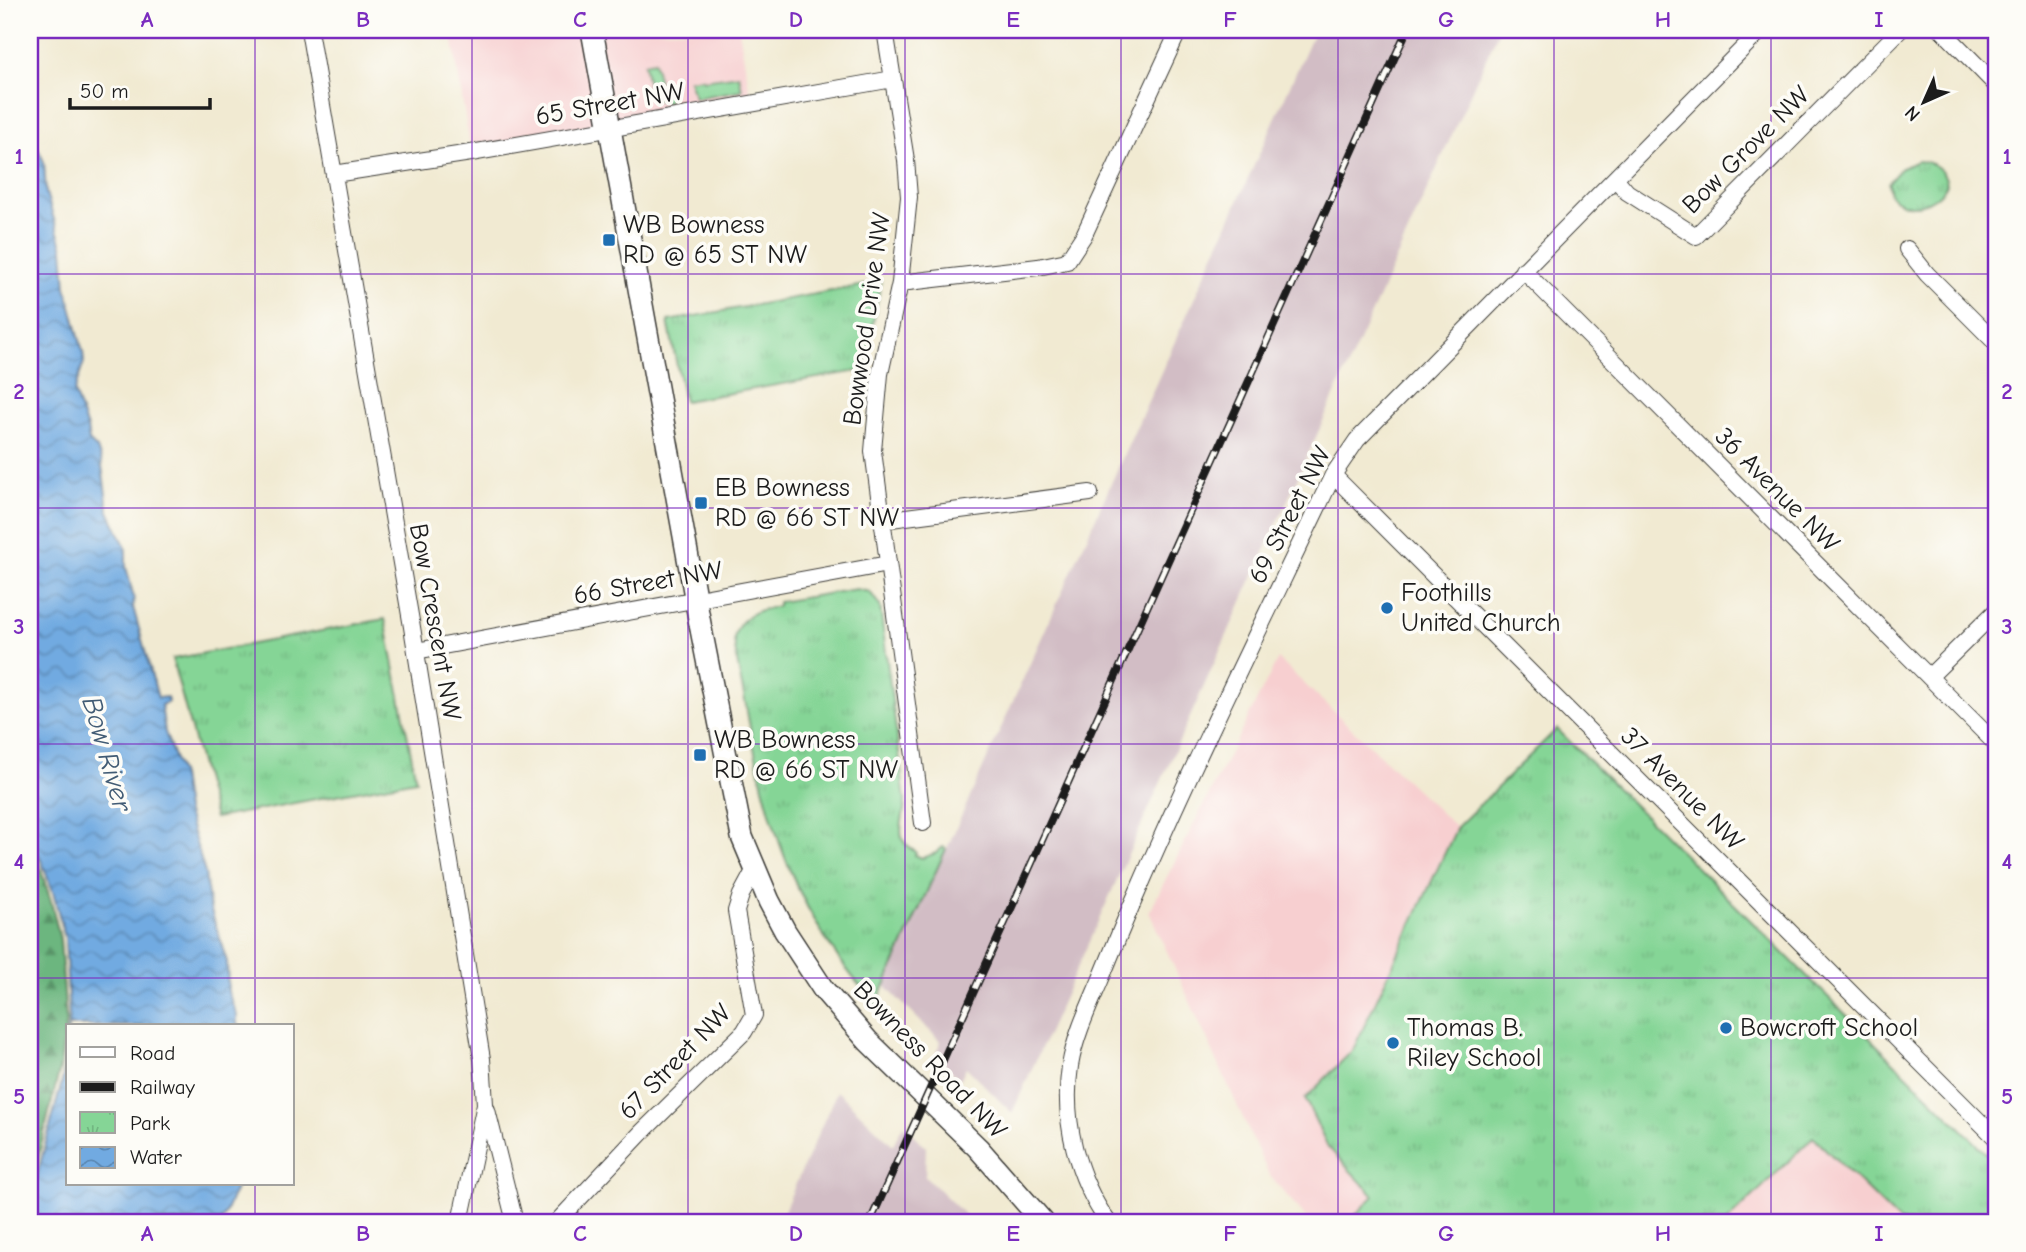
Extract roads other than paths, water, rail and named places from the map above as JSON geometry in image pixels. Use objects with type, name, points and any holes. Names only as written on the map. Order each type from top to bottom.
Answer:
[{"type":"street","name":"Bow Crescent NW","points":[[309,30],[416,651],[482,1059],[485,1104],[460,1222]]},
{"type":"street","name":"Bowness Road NW","points":[[592,30],[742,837],[785,931],[845,1015],[978,1148],[1043,1222]]},
{"type":"street","name":"Bowwood Drive NW","points":[[885,30],[908,197],[900,283],[880,373],[873,451],[923,823]]},
{"type":"street","points":[[900,283],[1038,267],[1067,261],[1084,235],[1179,30]]},
{"type":"street","name":"69 Street NW","points":[[1108,1222],[1087,1187],[1070,1127],[1068,1087],[1079,1029],[1147,869],[1333,475],[1357,440],[1761,30]]},
{"type":"street","name":"Bow Grove NW","points":[[1615,178],[1627,192],[1696,236],[1900,30]]},
{"type":"street","points":[[1942,30],[1996,85]]},
{"type":"street","name":"65 Street NW","points":[[334,174],[471,153],[893,79]]},
{"type":"street","points":[[1907,249],[1927,274],[1996,343]]},
{"type":"street","name":"36 Avenue NW","points":[[1523,270],[1996,744]]},
{"type":"street","name":"37 Avenue NW","points":[[1333,475],[1996,1138]]},
{"type":"street","points":[[883,520],[1090,493]]},
{"type":"street","name":"66 Street NW","points":[[416,651],[888,564]]},
{"type":"street","points":[[1929,677],[1996,611]]},
{"type":"street","name":"67 Street NW","points":[[557,1222],[642,1132],[744,1032],[754,1015],[737,911],[741,895],[755,869]]},
{"type":"street","points":[[485,1104],[515,1222]]},
{"type":"water","name":"Bow River","points":[[30,117],[35,142],[44,162],[46,193],[63,249],[66,287],[83,352],[84,362],[74,392],[89,441],[97,449],[101,459],[108,509],[126,548],[126,567],[134,598],[133,607],[158,698],[167,697],[168,702],[161,705],[165,732],[181,776],[186,810],[205,873],[209,904],[227,962],[228,992],[238,1024],[68,1024],[65,938],[30,821]]},
{"type":"water","points":[[66,1046],[66,1186],[237,1186],[221,1222],[30,1222],[30,1202],[63,1078]]},
{"type":"railway","points":[[870,1222],[1407,30]]},
{"type":"place","name":"WB Bowness RD @ 65 ST NW","points":[[609,240]]},
{"type":"place","name":"EB Bowness RD @ 66 ST NW","points":[[701,503]]},
{"type":"place","name":"Foothills United Church","points":[[1387,608]]},
{"type":"place","name":"WB Bowness RD @ 66 ST NW","points":[[700,755]]},
{"type":"place","name":"Bowcroft School","points":[[1726,1028]]},
{"type":"place","name":"Thomas B. Riley School","points":[[1393,1043]]}]
